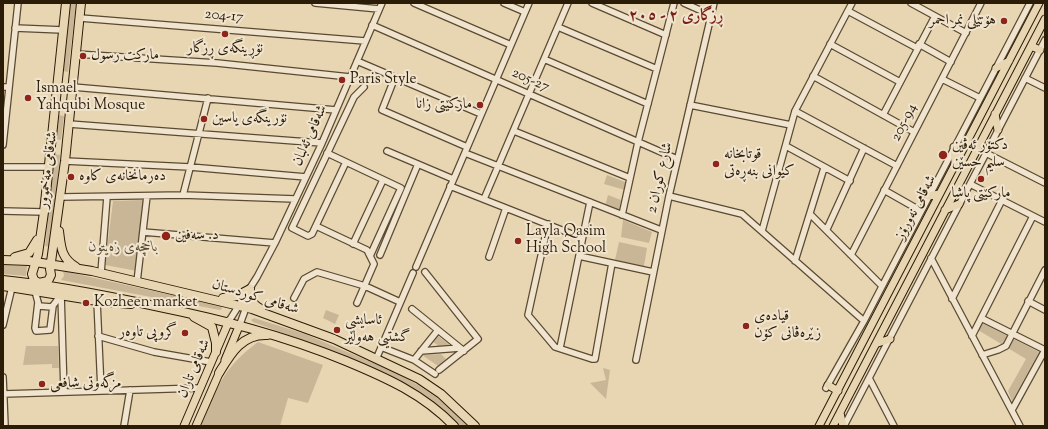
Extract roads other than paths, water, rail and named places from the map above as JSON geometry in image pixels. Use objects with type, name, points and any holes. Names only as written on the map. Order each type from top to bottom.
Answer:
[{"type":"highway","name":"شەقامی مەخموور","points":[[66,3],[41,230],[43,266],[51,276],[48,281],[37,287],[32,277],[43,266],[57,221],[61,197],[81,3]]},
{"type":"highway","points":[[52,139],[53,144],[59,148],[65,145],[67,139]]},
{"type":"highway","points":[[57,221],[63,254],[66,260],[78,269]]},
{"type":"highway","points":[[3,259],[23,256],[29,253],[35,246],[41,230]]},
{"type":"highway","name":"شەقامی کوردستان","points":[[3,259],[43,266],[78,269],[101,273],[242,306],[276,317],[377,357],[420,379],[441,394],[475,426]]},
{"type":"highway","name":"شەقامی کوردستان","points":[[3,280],[180,311],[229,321],[280,336],[371,371],[412,392],[437,409],[454,426]]},
{"type":"highway","name":"شەقامی کوردستان","points":[[3,286],[37,287],[61,294],[97,301],[121,304],[144,304]]},
{"type":"highway","points":[[206,297],[215,299],[233,298],[250,291],[254,304],[276,317]]},
{"type":"highway","points":[[180,311],[212,327],[216,343],[216,352]]},
{"type":"highway","points":[[219,373],[233,350],[245,341],[260,335],[280,336]]},
{"type":"main road","name":"شەقامی نەورۆز","points":[[819,426],[1039,3]]},
{"type":"main road","name":"شەقامی نەورۆز","points":[[833,426],[878,343],[1045,19]]},
{"type":"main road","points":[[1031,46],[1040,50]]},
{"type":"main road","points":[[996,68],[1009,60]]},
{"type":"main road","points":[[995,114],[998,130]]},
{"type":"main road","points":[[954,147],[955,163]]},
{"type":"main road","points":[[929,196],[939,194]]},
{"type":"main road","points":[[945,211],[959,204]]},
{"type":"main road","name":"شەقامی تاران","points":[[184,426],[229,321]]},
{"type":"main road","name":"شەقامی تاران","points":[[196,426],[240,324]]},
{"type":"main road","points":[[878,343],[890,339]]},
{"type":"main road","points":[[854,360],[865,366]]},
{"type":"main road","points":[[827,387],[838,391]]},
{"type":"main road","points":[[840,413],[844,426]]},
{"type":"street","points":[[3,145],[6,87],[18,3]]},
{"type":"street","points":[[315,3],[379,9]]},
{"type":"street","name":"شەقامی ئەلبان","points":[[229,321],[242,306],[306,177],[382,3]]},
{"type":"street","points":[[414,3],[511,45]]},
{"type":"street","points":[[504,3],[525,12]]},
{"type":"street","points":[[416,267],[529,3]]},
{"type":"street","points":[[484,199],[568,3]]},
{"type":"street","points":[[592,3],[666,35]]},
{"type":"street","points":[[622,215],[638,142],[674,3]]},
{"type":"street","points":[[684,3],[711,15]]},
{"type":"street","name":"شارع كوران 2","points":[[636,360],[677,159],[714,3]]},
{"type":"street","points":[[762,232],[786,146],[794,111],[852,3]]},
{"type":"street","points":[[910,3],[966,33]]},
{"type":"street","name":"205-94","points":[[851,255],[981,3]]},
{"type":"street","points":[[827,387],[864,321],[1030,3]]},
{"type":"street","points":[[848,11],[951,62]]},
{"type":"street","points":[[883,115],[934,16]]},
{"type":"street","name":"204-17","points":[[80,18],[365,41]]},
{"type":"street","name":"205-27","points":[[372,25],[677,159]]},
{"type":"street","points":[[558,27],[657,69]]},
{"type":"street","points":[[15,28],[63,30]]},
{"type":"street","points":[[844,426],[890,339],[930,258],[1045,40]]},
{"type":"street","points":[[830,44],[900,82]]},
{"type":"street","points":[[76,54],[217,63],[350,77]]},
{"type":"street","points":[[544,59],[648,104]]},
{"type":"street","points":[[357,61],[481,114]]},
{"type":"street","points":[[813,76],[914,132]]},
{"type":"street","points":[[395,77],[382,110],[498,166],[662,230]]},
{"type":"street","points":[[1025,78],[1045,88]]},
{"type":"street","points":[[942,79],[980,98]]},
{"type":"street","points":[[73,87],[336,110]]},
{"type":"street","points":[[346,162],[312,234],[308,236],[292,228],[354,97],[364,87]]},
{"type":"street","points":[[183,195],[208,98]]},
{"type":"street","points":[[690,106],[791,125]]},
{"type":"street","points":[[794,111],[897,166]]},
{"type":"street","points":[[69,124],[322,143]]},
{"type":"street","points":[[514,131],[630,178]]},
{"type":"street","points":[[786,146],[850,181]]},
{"type":"street","points":[[827,229],[864,148]]},
{"type":"street","points":[[387,151],[453,179]]},
{"type":"street","points":[[327,153],[401,188],[370,256]]},
{"type":"street","points":[[986,153],[1045,183]]},
{"type":"street","points":[[65,161],[190,167],[306,177]]},
{"type":"street","points":[[380,255],[418,164]]},
{"type":"street","points":[[3,167],[49,167]]},
{"type":"street","points":[[795,261],[824,168]]},
{"type":"street","points":[[354,244],[383,180]]},
{"type":"street","points":[[970,184],[1045,222]]},
{"type":"street","points":[[450,186],[582,238]]},
{"type":"street","points":[[884,190],[921,211]]},
{"type":"street","points":[[61,197],[183,195],[295,199]]},
{"type":"street","points":[[138,282],[147,196]]},
{"type":"street","points":[[669,196],[742,214],[864,321]]},
{"type":"street","points":[[101,273],[107,197]]},
{"type":"street","points":[[952,299],[1002,200]]},
{"type":"street","points":[[560,348],[590,202]]},
{"type":"street","points":[[489,257],[506,208]]},
{"type":"street","points":[[3,211],[44,212]]},
{"type":"street","points":[[810,214],[827,229],[882,286]]},
{"type":"street","points":[[972,336],[1033,216]]},
{"type":"street","points":[[548,224],[529,310],[530,319],[555,346],[592,359],[596,358],[612,263]]},
{"type":"street","points":[[316,226],[367,250],[374,264],[357,304]]},
{"type":"street","points":[[143,232],[274,243]]},
{"type":"street","points":[[579,256],[653,272]]},
{"type":"street","points":[[930,258],[1020,426]]},
{"type":"street","points":[[982,356],[1003,348],[1045,270]]},
{"type":"street","points":[[294,298],[304,280],[317,272],[365,286],[400,302]]},
{"type":"street","points":[[381,347],[414,360],[437,372],[462,349],[478,339],[425,272]]},
{"type":"street","points":[[377,357],[413,273]]},
{"type":"street","points":[[3,325],[12,287]]},
{"type":"street","points":[[37,287],[38,302],[35,328],[36,331],[50,330],[53,306],[61,294]]},
{"type":"street","points":[[61,294],[64,392]]},
{"type":"street","points":[[97,301],[101,390]]},
{"type":"street","points":[[1028,301],[1045,310]]},
{"type":"street","points":[[38,302],[39,306],[53,306]]},
{"type":"street","name":"شەقامی ئەلبان","points":[[240,324],[242,306]]},
{"type":"street","points":[[412,309],[462,349]]},
{"type":"street","points":[[981,318],[1045,350],[1012,410]]},
{"type":"street","points":[[414,360],[438,330]]},
{"type":"street","points":[[98,336],[154,352],[211,362]]},
{"type":"street","points":[[421,351],[462,349]]},
{"type":"street","points":[[3,377],[5,426]]},
{"type":"street","points":[[869,378],[894,426]]},
{"type":"street","points":[[3,394],[200,388]]},
{"type":"street","points":[[124,426],[130,390]]},
{"type":"place","name":"هۆتێلی نمر احمر","points":[[1004,21]]},
{"type":"place","name":"نۆڕینگەی ڕزگار","points":[[225,34]]},
{"type":"place","name":"مارکت رسول","points":[[83,56]]},
{"type":"place","name":"Paris Style","points":[[342,80]]},
{"type":"place","name":"Ismael Yahqubi Mosque","points":[[28,98]]},
{"type":"place","name":"مارکێتی زانا","points":[[480,105]]},
{"type":"place","name":"نۆرینگەی یاسین","points":[[204,119]]},
{"type":"place","name":"دکتۆر ئەڤین سلیم حسێن","points":[[943,155]]},
{"type":"place","name":"قوتابخانە کیوانی بنەڕەتی","points":[[716,164]]},
{"type":"place","name":"دەرمانخانەی کاوە","points":[[71,177]]},
{"type":"place","name":"مارکێتی پاشا","points":[[981,179]]},
{"type":"place","name":"د. سەفین","points":[[166,236]]},
{"type":"place","name":"Layla Qasim High School","points":[[518,241]]},
{"type":"place","name":"Kozheen market","points":[[86,303]]},
{"type":"place","name":"قیادەی زێرەڤانی کۆن","points":[[746,326]]},
{"type":"place","name":"ئاسایشی گشتیی هەولێر","points":[[337,330]]},
{"type":"place","name":"گروپی تاوەر","points":[[185,333]]},
{"type":"place","name":"مزگەوتی شافعی","points":[[42,384]]},
{"type":"district","name":"ڕزگاری ٢ - ٢٠٥","points":[[676,17]]},
{"type":"park label","name":"باخچەی زەیتون","points":[[123,248]]}]
